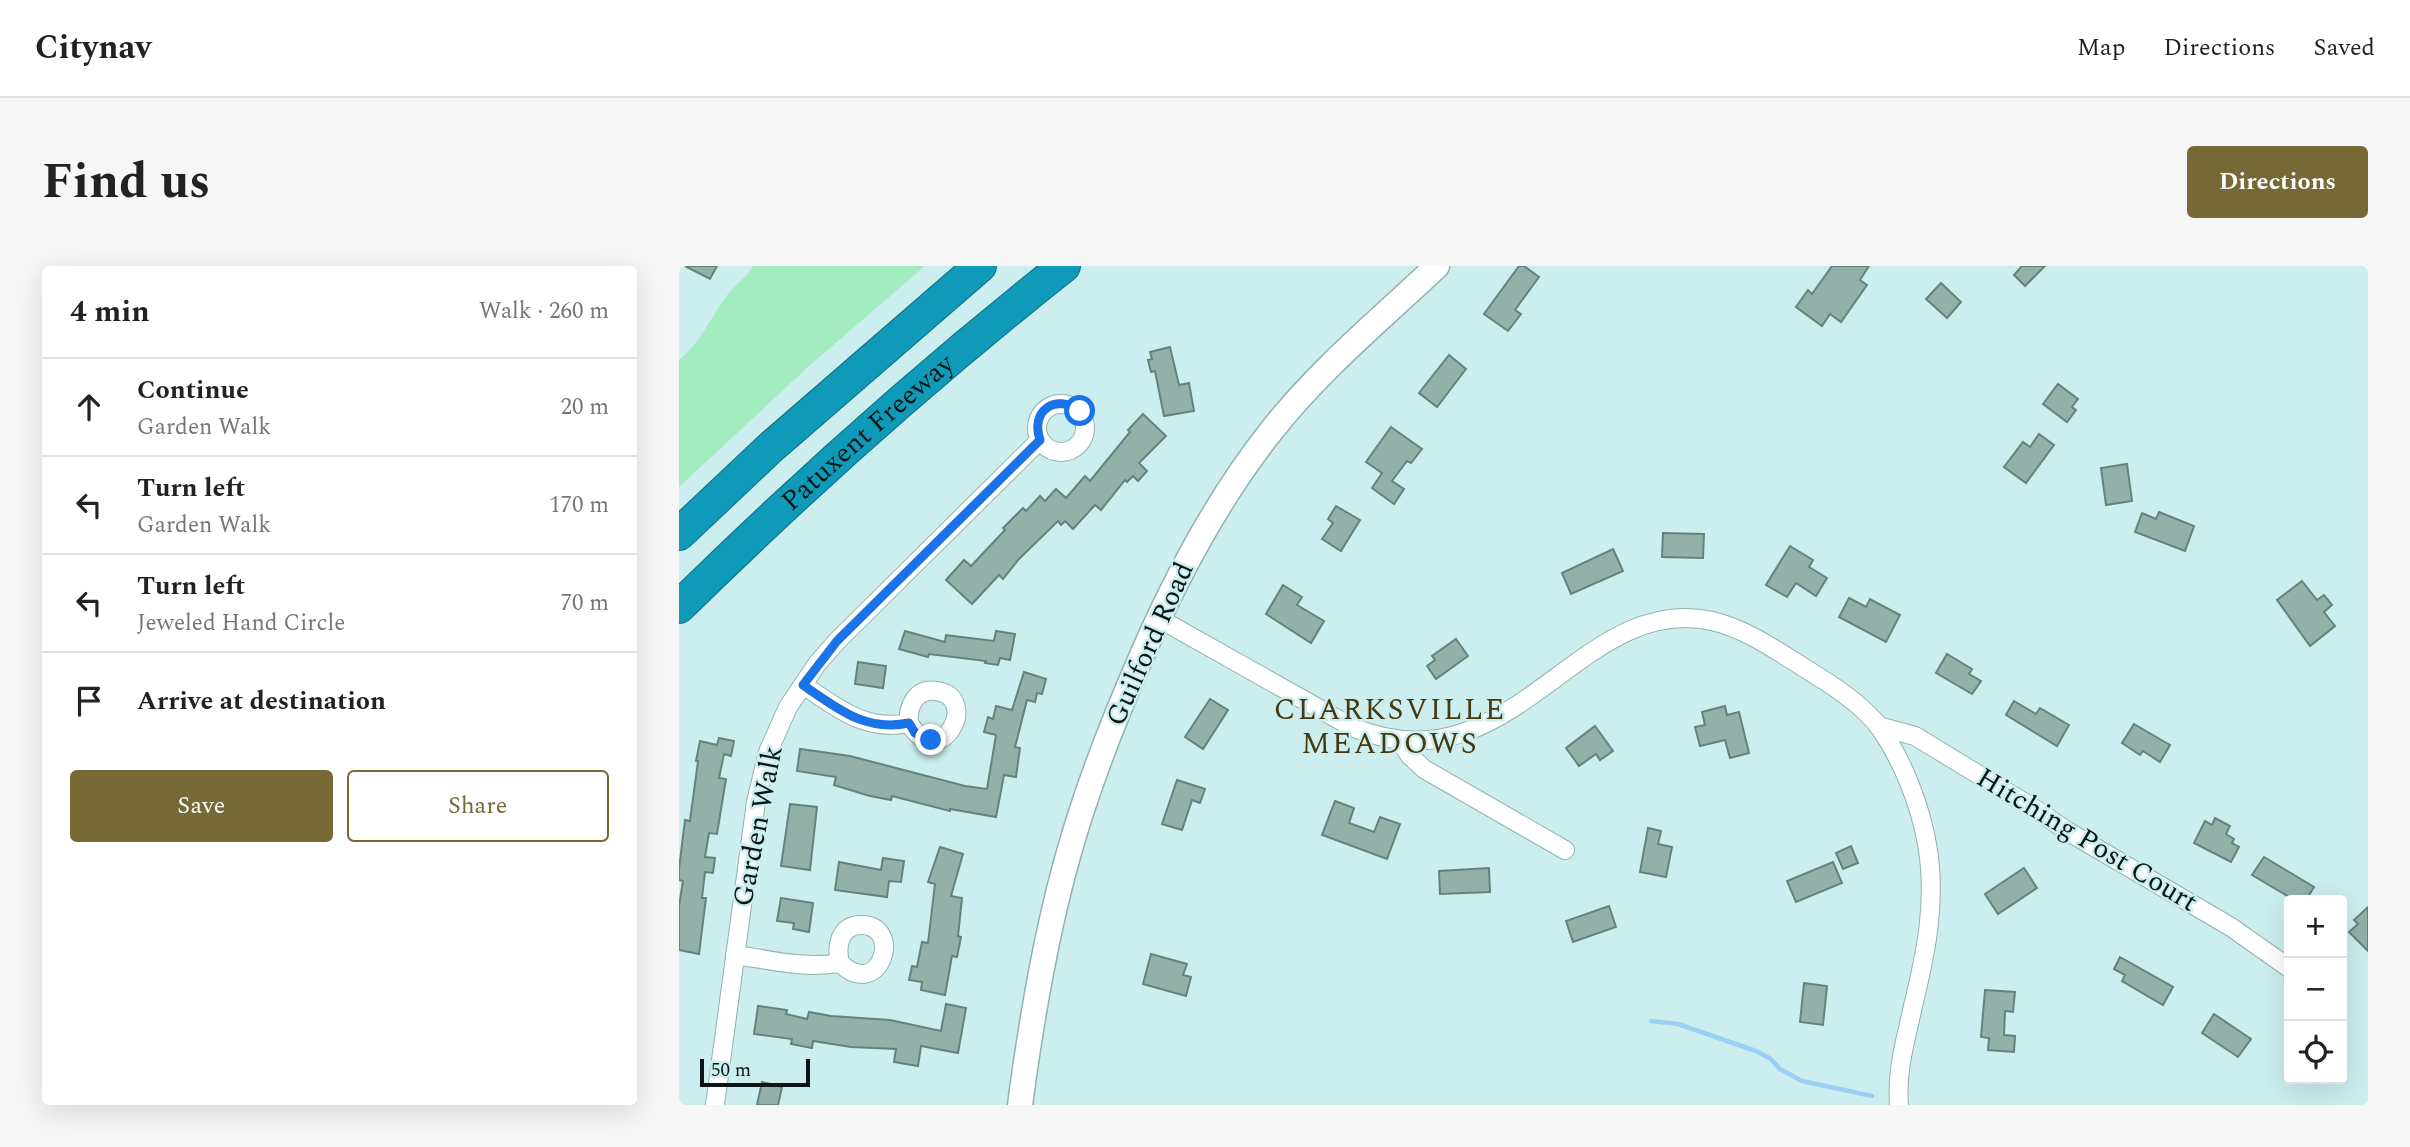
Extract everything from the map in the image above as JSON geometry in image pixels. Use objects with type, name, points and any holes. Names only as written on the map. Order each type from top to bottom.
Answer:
[{"type":"highway","name":"Patuxent Freeway","points":[[679,534],[769,449],[980,266]]},
{"type":"highway","name":"Patuxent Freeway","points":[[679,607],[815,479],[914,391],[1064,266]]},
{"type":"main road","name":"Guilford Road","points":[[1020,1105],[1045,956],[1067,857],[1101,755],[1158,618],[1202,531],[1274,427],[1336,361],[1437,266]]},
{"type":"street","name":"Garden Walk","points":[[715,1105],[756,802],[768,752],[783,717],[803,685],[837,641],[1040,440]]},
{"type":"street","points":[[1158,618],[1350,726],[1375,737],[1400,741],[1426,741],[1478,728],[1502,716],[1615,638],[1646,625],[1690,618],[1712,621],[1731,628],[1773,649],[1848,697],[1878,726],[1894,752],[1913,794],[1925,833],[1931,868],[1930,927],[1899,1071],[1899,1105]]},
{"type":"street","points":[[803,685],[862,722],[890,727],[909,723]]},
{"type":"street","name":"Hitching Post Court","points":[[1878,726],[1915,736],[2067,831],[2231,927],[2284,964]]},
{"type":"street","points":[[1400,741],[1410,756],[1424,769],[1565,850]]},
{"type":"street","points":[[735,955],[806,966],[840,963]]},
{"type":"green space","points":[[753,266],[925,266],[809,366],[679,487],[679,360],[694,346],[728,294]]},
{"type":"building","points":[[685,266],[717,266],[710,279]]},
{"type":"building","points":[[1519,266],[1524,266],[1539,277],[1515,310],[1521,314],[1508,331],[1484,314]]},
{"type":"building","points":[[1832,266],[1869,266],[1860,280],[1867,285],[1841,322],[1830,314],[1822,326],[1796,307],[1808,290],[1812,294]]},
{"type":"building","points":[[2022,266],[2045,266],[2025,286],[2014,275]]},
{"type":"building","points":[[1941,283],[1961,302],[1947,318],[1926,299]]},
{"type":"building","points":[[1170,347],[1179,385],[1189,383],[1194,411],[1164,416],[1155,371],[1151,372],[1148,360],[1152,359],[1150,352]]},
{"type":"building","points":[[1449,355],[1466,369],[1437,407],[1419,393]]},
{"type":"building","points":[[2058,384],[2078,399],[2072,407],[2076,410],[2067,422],[2043,404]]},
{"type":"building","points":[[1143,414],[1166,436],[1139,463],[1147,471],[1138,481],[1133,476],[1127,482],[1125,480],[1101,510],[1095,505],[1073,529],[1065,521],[1061,525],[1058,521],[1019,559],[1003,579],[999,575],[972,604],[946,580],[964,560],[971,566],[1005,530],[1003,528],[1023,508],[1026,511],[1040,496],[1045,501],[1056,489],[1066,498],[1085,476],[1090,481]]},
{"type":"building","points":[[1391,427],[1422,449],[1411,463],[1407,461],[1392,481],[1404,489],[1394,504],[1372,488],[1382,473],[1366,462]]},
{"type":"building","points":[[2039,434],[2054,445],[2026,483],[2004,467],[2023,442],[2030,447]]},
{"type":"building","points":[[2127,464],[2132,501],[2106,505],[2101,468]]},
{"type":"building","points":[[1336,506],[1360,520],[1341,551],[1322,539],[1333,523],[1328,519]]},
{"type":"building","points":[[2159,512],[2194,526],[2185,551],[2135,532],[2142,513],[2156,519]]},
{"type":"building","points":[[1663,533],[1704,534],[1703,558],[1662,557]]},
{"type":"building","points":[[1790,546],[1813,560],[1809,567],[1827,578],[1816,596],[1796,583],[1787,597],[1766,585]]},
{"type":"building","points":[[1613,549],[1623,571],[1571,594],[1562,573]]},
{"type":"building","points":[[2302,581],[2317,600],[2324,595],[2332,605],[2324,612],[2335,626],[2310,646],[2277,600]]},
{"type":"building","points":[[1283,585],[1302,597],[1297,605],[1324,621],[1311,643],[1266,614]]},
{"type":"building","points":[[1849,598],[1866,607],[1870,599],[1900,615],[1886,642],[1839,617]]},
{"type":"building","points":[[905,631],[945,642],[946,635],[994,641],[996,631],[1015,634],[1010,660],[1000,658],[998,665],[929,654],[928,657],[899,649]]},
{"type":"building","points":[[1456,639],[1468,656],[1436,679],[1427,666],[1435,660],[1432,656]]},
{"type":"building","points":[[1947,654],[1972,669],[1969,674],[1981,681],[1972,694],[1936,673]]},
{"type":"building","points":[[858,662],[886,666],[883,688],[855,684]]},
{"type":"building","points":[[1024,672],[1046,679],[1042,694],[1037,693],[1035,702],[1027,700],[1015,747],[1020,748],[1016,777],[1004,775],[996,817],[950,811],[892,796],[891,800],[870,796],[834,785],[836,777],[797,771],[800,749],[850,756],[965,786],[987,789],[996,735],[984,732],[988,717],[993,719],[996,706],[1012,710]]},
{"type":"building","points":[[1210,699],[1228,710],[1203,749],[1185,737]]},
{"type":"building","points":[[2014,701],[2036,714],[2040,708],[2069,725],[2057,746],[2006,715]]},
{"type":"building","points":[[1725,706],[1727,715],[1739,712],[1749,753],[1730,758],[1725,740],[1700,746],[1695,727],[1705,725],[1702,712]]},
{"type":"building","points":[[2134,724],[2170,745],[2160,762],[2143,751],[2140,755],[2122,743]]},
{"type":"building","points":[[1595,726],[1613,751],[1600,760],[1596,754],[1579,766],[1566,748]]},
{"type":"building","points":[[719,738],[734,741],[731,756],[724,754],[719,778],[726,779],[717,834],[709,833],[705,857],[715,858],[713,873],[705,872],[702,898],[706,898],[699,954],[679,950],[679,906],[683,881],[679,880],[679,869],[685,820],[690,821],[700,741],[717,745]]},
{"type":"building","points":[[1177,780],[1205,789],[1200,803],[1192,800],[1182,830],[1162,824]]},
{"type":"building","points":[[1335,801],[1354,808],[1349,823],[1374,832],[1380,817],[1400,824],[1387,859],[1322,835]]},
{"type":"building","points":[[790,804],[817,807],[810,870],[781,866]]},
{"type":"building","points":[[2215,818],[2230,826],[2226,834],[2234,839],[2232,843],[2239,847],[2231,862],[2194,843],[2205,821],[2212,825]]},
{"type":"building","points":[[1648,828],[1661,831],[1658,844],[1672,847],[1666,877],[1640,872]]},
{"type":"building","points":[[1851,846],[1858,863],[1843,869],[1836,853]]},
{"type":"building","points":[[940,847],[963,854],[951,896],[962,898],[958,936],[961,937],[957,957],[952,956],[945,995],[921,990],[922,982],[909,980],[912,966],[917,967],[922,942],[928,943],[935,884],[928,882]]},
{"type":"building","points":[[2264,857],[2314,887],[2309,895],[2286,895],[2252,875]]},
{"type":"building","points":[[883,858],[904,861],[901,882],[889,881],[887,897],[835,890],[839,862],[881,870]]},
{"type":"building","points":[[1833,862],[1842,883],[1796,902],[1787,881]]},
{"type":"building","points":[[1489,868],[1490,892],[1440,894],[1439,871]]},
{"type":"building","points":[[2024,868],[2037,888],[1998,914],[1985,894]]},
{"type":"building","points":[[781,898],[813,903],[809,932],[793,929],[794,923],[777,921]]},
{"type":"building","points":[[1609,906],[1616,927],[1573,942],[1566,921]]},
{"type":"building","points":[[2368,907],[2368,951],[2349,932],[2358,924],[2354,920]]},
{"type":"building","points":[[1151,954],[1187,964],[1183,975],[1191,977],[1186,996],[1143,984]]},
{"type":"building","points":[[2120,957],[2173,987],[2163,1005],[2122,981],[2125,975],[2114,969]]},
{"type":"building","points":[[1804,983],[1827,986],[1823,1025],[1800,1022]]},
{"type":"building","points":[[1985,990],[2015,992],[2013,1012],[2005,1011],[2004,1035],[2015,1036],[2014,1052],[1988,1050],[1989,1038],[1981,1037]]},
{"type":"building","points":[[946,1004],[966,1008],[958,1053],[921,1046],[918,1066],[894,1062],[896,1049],[851,1047],[813,1041],[812,1048],[791,1044],[792,1039],[754,1034],[758,1006],[787,1010],[786,1014],[807,1019],[809,1012],[890,1020],[941,1031]]},
{"type":"building","points":[[2214,1014],[2251,1039],[2238,1057],[2202,1033]]},
{"type":"building","points":[[762,1082],[782,1087],[778,1105],[757,1105]]},
{"type":"waterway","points":[[1651,1021],[1678,1024],[1756,1051],[1802,1081],[1872,1096]]},
{"type":"district","name":"CLARKSVILLE MEADOWS","points":[[1390,727]]},
{"type":"route","points":[[931,740],[921,738],[909,723],[890,727],[862,722],[803,685],[837,641],[1040,440],[1037,431],[1038,418],[1044,410],[1059,403],[1072,405],[1080,411]]}]
